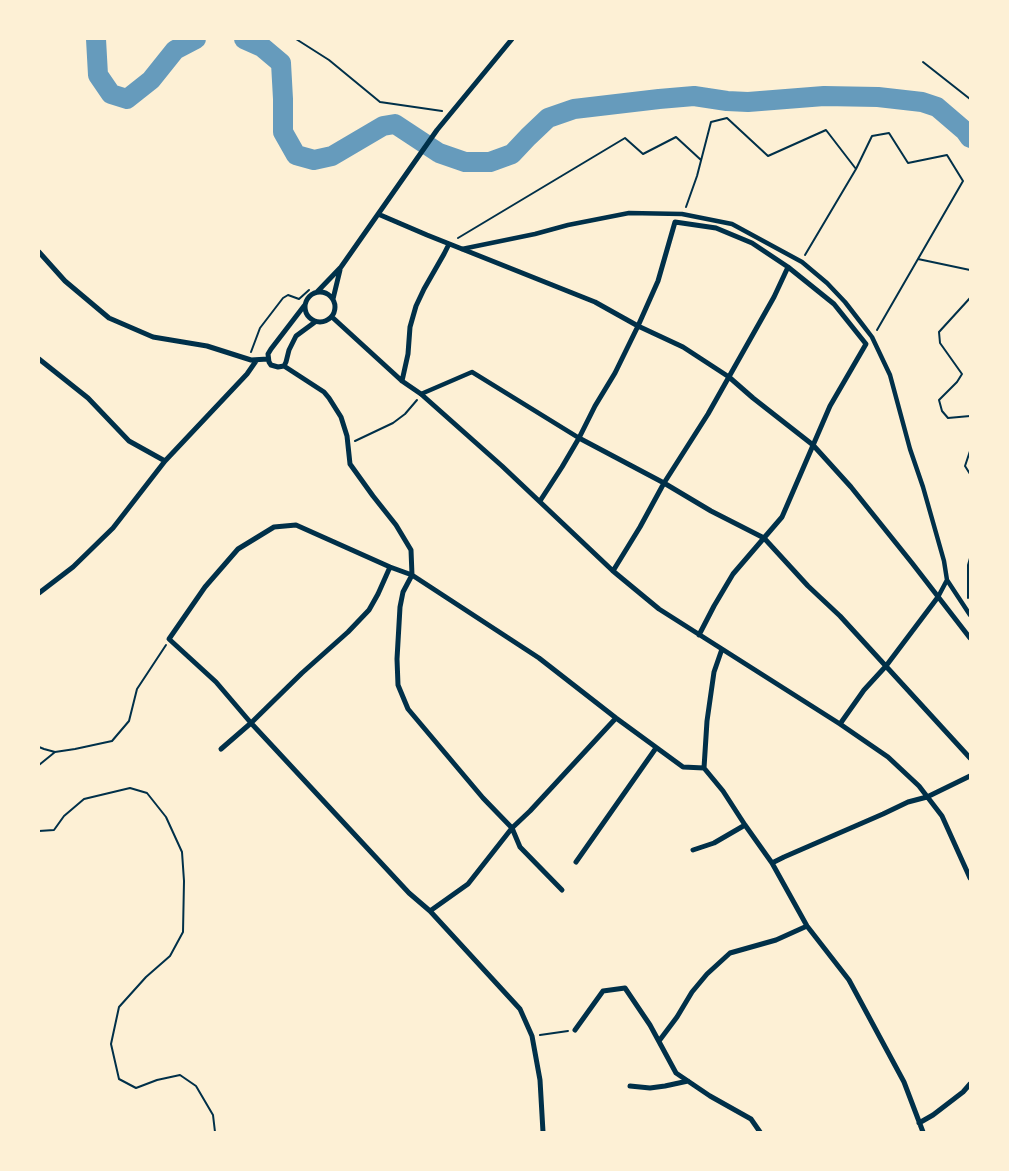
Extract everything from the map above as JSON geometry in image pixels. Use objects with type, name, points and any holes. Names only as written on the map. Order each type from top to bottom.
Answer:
[{"type":"street","points":[[512,39],[437,130],[341,267],[305,302],[304,306],[271,349],[268,359],[274,367],[284,366],[317,387],[329,398],[345,426],[350,464],[396,525],[411,550],[412,574],[403,592],[400,607],[397,659],[398,685],[408,708],[483,798],[512,828],[520,846],[562,890]]},
{"type":"street","points":[[462,249],[629,213],[682,214],[732,224],[802,262],[845,302],[872,337],[890,375],[944,561],[947,580],[969,614]]},
{"type":"street","points":[[378,214],[595,302],[638,326],[683,347],[729,377],[813,445],[851,486],[970,638]]},
{"type":"street","points":[[540,501],[579,438],[615,373],[638,326],[658,281],[675,222],[716,228],[752,243],[788,267],[834,304],[866,344],[830,406],[782,517],[733,574],[699,634]]},
{"type":"street","points":[[402,380],[408,354],[410,327],[416,306],[449,244]]},
{"type":"street","points":[[39,252],[65,282],[109,318],[153,337],[207,346],[248,360],[268,359]]},
{"type":"street","points":[[304,306],[306,314],[315,322],[324,322],[332,317],[335,308],[333,299],[341,267]]},
{"type":"street","points":[[613,570],[640,527],[664,483],[708,414],[774,297],[788,267]]},
{"type":"street","points":[[317,292],[323,292],[333,299]]},
{"type":"street","points":[[332,317],[402,380],[421,394],[540,501],[613,570],[659,609],[840,724],[888,757],[919,786],[942,816],[970,878]]},
{"type":"street","points":[[284,366],[290,345],[296,336],[315,322]]},
{"type":"street","points":[[39,359],[88,398],[129,441],[165,461]]},
{"type":"street","points":[[39,593],[73,567],[113,528],[165,461],[247,374],[256,361]]},
{"type":"street","points":[[421,394],[472,372],[579,438],[764,538],[808,586],[840,616],[970,758]]},
{"type":"street","points":[[544,1132],[540,1080],[532,1036],[520,1009],[430,911],[409,893],[251,723],[216,682],[169,639],[205,587],[238,549],[274,527],[296,525],[390,567],[412,574],[539,658],[683,767],[704,768]]},
{"type":"street","points":[[221,749],[348,632],[369,610],[390,567]]},
{"type":"street","points":[[840,724],[864,690],[886,666],[938,597],[947,580]]},
{"type":"street","points":[[722,649],[714,672],[707,721],[704,768],[723,791],[772,863],[806,926],[849,980],[904,1082],[923,1132]]},
{"type":"street","points":[[430,911],[468,884],[512,828],[616,718]]},
{"type":"street","points":[[576,862],[656,748]]},
{"type":"street","points":[[772,863],[908,802],[927,797],[970,776]]},
{"type":"street","points":[[693,850],[714,843],[745,825]]},
{"type":"street","points":[[659,1040],[677,1017],[692,992],[707,974],[730,952],[776,940],[806,926]]},
{"type":"street","points":[[575,1030],[603,991],[625,988],[650,1025],[676,1073],[710,1096],[751,1119],[760,1132]]},
{"type":"street","points":[[630,1086],[650,1088],[688,1081]]},
{"type":"street","points":[[919,1123],[956,1098],[970,1084]]},
{"type":"path","points":[[296,39],[328,60],[380,102],[452,113]]},
{"type":"path","points":[[922,62],[970,99]]},
{"type":"path","points":[[682,214],[701,160],[711,122],[728,118],[768,156],[826,130],[856,169]]},
{"type":"path","points":[[802,262],[856,169],[872,136],[889,133],[908,163],[947,155],[963,180],[872,337]]},
{"type":"path","points":[[449,244],[624,138],[642,154],[676,137],[701,160]]},
{"type":"path","points":[[918,260],[970,270]]},
{"type":"path","points":[[248,360],[260,328],[283,298],[288,295],[299,300],[309,290]]},
{"type":"path","points":[[970,298],[939,332],[940,343],[962,374],[957,382],[939,400],[942,411],[948,418],[970,416]]},
{"type":"path","points":[[348,445],[399,419],[421,394]]},
{"type":"path","points":[[970,451],[965,466],[970,474]]},
{"type":"path","points":[[969,614],[970,558]]},
{"type":"path","points":[[39,746],[55,752],[112,741],[129,721],[137,689],[169,639]]},
{"type":"path","points":[[39,765],[55,752]]},
{"type":"path","points":[[39,831],[54,830],[64,816],[84,799],[130,788],[147,793],[166,817],[182,852],[184,881],[183,932],[170,956],[146,977],[119,1007],[111,1044],[119,1079],[136,1088],[157,1080],[180,1075],[196,1086],[213,1115],[215,1132]]},
{"type":"path","points":[[532,1036],[575,1030]]},
{"type":"waterway","points":[[96,39],[98,75],[111,94],[127,99],[151,80],[175,50],[196,39]]},
{"type":"waterway","points":[[244,39],[262,47],[281,63],[283,132],[296,155],[314,160],[332,156],[383,126],[395,124],[439,153],[465,162],[490,162],[512,154],[548,118],[574,109],[694,96],[748,102],[824,96],[878,97],[922,102],[937,107],[965,131],[970,138]]}]
